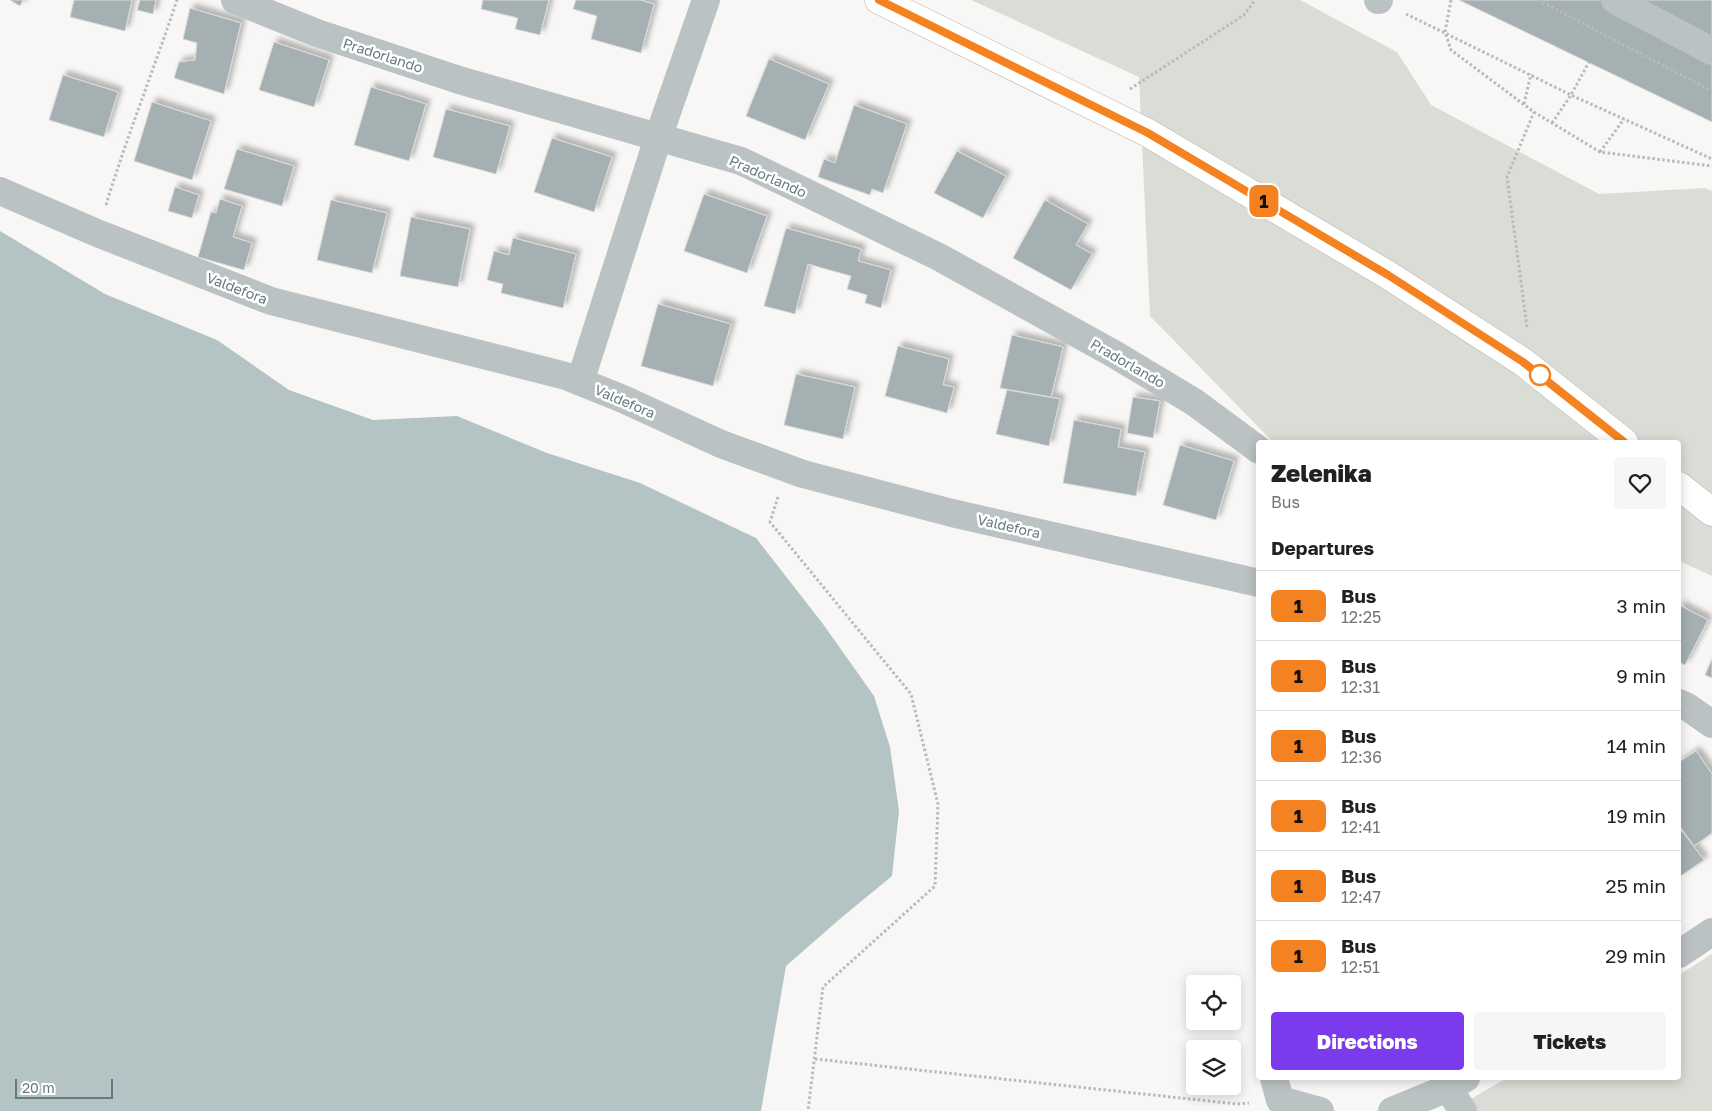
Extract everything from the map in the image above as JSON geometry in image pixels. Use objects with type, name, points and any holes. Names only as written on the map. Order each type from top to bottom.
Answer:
[{"type":"main road","points":[[879,0],[1148,133],[1174,148],[1388,275],[1523,362],[1621,440]]},
{"type":"main road","points":[[1681,488],[1712,512]]},
{"type":"street","name":"Pradorlando","points":[[235,0],[317,33],[459,80],[741,162],[939,257],[1114,354],[1194,402],[1256,448]]},
{"type":"street","points":[[580,382],[658,138],[706,0]]},
{"type":"street","points":[[1614,0],[1712,51]]},
{"type":"street","name":"Valdefora","points":[[0,191],[97,233],[271,301],[566,376],[623,399],[721,444],[788,468],[952,513],[1256,582]]},
{"type":"street","points":[[1681,704],[1712,724]]},
{"type":"street","points":[[1681,953],[1712,932]]},
{"type":"street","points":[[1392,1111],[1457,1083],[1463,1111]]},
{"type":"street","points":[[1277,1089],[1320,1111]]},
{"type":"path","points":[[97,233],[126,140],[151,78],[177,0]]},
{"type":"path","points":[[1125,92],[1244,15],[1255,0]]},
{"type":"path","points":[[1379,0],[1571,95],[1712,159]]},
{"type":"path","points":[[1451,0],[1444,32],[1452,50],[1534,112],[1600,152],[1712,166]]},
{"type":"path","points":[[1538,0],[1712,91]]},
{"type":"path","points":[[1552,122],[1571,95],[1588,62]]},
{"type":"path","points":[[1524,104],[1531,74]]},
{"type":"path","points":[[1527,328],[1507,177],[1534,112]]},
{"type":"path","points":[[1600,152],[1624,119]]},
{"type":"path","points":[[788,468],[770,522],[911,694],[938,804],[935,886],[823,987],[808,1111]]},
{"type":"path","points":[[814,1059],[1237,1104],[1277,1089]]},
{"type":"shaded area","points":[[971,0],[1300,0],[1397,52],[1431,105],[1599,194],[1705,188],[1712,191],[1712,576],[1681,562],[1681,440],[1271,440],[1150,316],[1139,77]]},
{"type":"shaded area","points":[[0,231],[105,294],[217,340],[289,390],[373,420],[457,416],[547,453],[640,483],[756,538],[823,624],[874,696],[890,747],[899,811],[892,876],[786,966],[761,1111],[0,1111]]},
{"type":"shaded area","points":[[1712,954],[1712,1111],[1450,1111],[1504,1080],[1681,1080],[1681,974]]},
{"type":"building","points":[[10,0],[23,0],[20,6]]},
{"type":"building","points":[[74,0],[132,0],[125,31],[70,17]]},
{"type":"building","points":[[140,0],[156,0],[153,14],[137,10]]},
{"type":"building","points":[[483,0],[549,0],[540,35],[515,29],[518,18],[481,9]]},
{"type":"building","points":[[576,0],[640,0],[654,4],[641,53],[591,39],[597,16],[573,9]]},
{"type":"building","points":[[1459,0],[1712,0],[1712,122]]},
{"type":"building","points":[[190,8],[241,23],[224,94],[174,78],[179,62],[195,60],[197,43],[183,39]]},
{"type":"building","points":[[274,42],[329,60],[314,107],[259,90]]},
{"type":"building","points":[[769,59],[829,84],[805,140],[746,116]]},
{"type":"building","points":[[63,75],[118,92],[104,137],[49,120]]},
{"type":"building","points":[[371,87],[426,104],[409,161],[354,145]]},
{"type":"building","points":[[152,102],[211,121],[192,180],[134,161]]},
{"type":"building","points":[[854,105],[907,124],[883,193],[872,189],[870,195],[818,177],[824,159],[835,163]]},
{"type":"building","points":[[446,109],[510,126],[496,174],[433,157]]},
{"type":"building","points":[[552,138],[612,157],[594,212],[534,192]]},
{"type":"building","points":[[237,149],[294,166],[282,206],[224,189]]},
{"type":"building","points":[[957,151],[1006,176],[983,218],[934,193]]},
{"type":"building","points":[[175,187],[199,195],[192,218],[168,211]]},
{"type":"building","points":[[704,194],[767,216],[747,273],[684,251]]},
{"type":"building","points":[[220,199],[242,206],[233,237],[252,243],[244,270],[198,257],[211,212],[216,213]]},
{"type":"building","points":[[331,200],[387,213],[372,273],[317,260]]},
{"type":"building","points":[[1045,200],[1088,224],[1076,245],[1092,254],[1071,290],[1013,258]]},
{"type":"building","points":[[411,217],[470,229],[458,287],[400,276]]},
{"type":"building","points":[[786,228],[861,249],[858,261],[891,270],[881,308],[865,303],[867,295],[847,289],[851,276],[808,264],[795,314],[764,306]]},
{"type":"building","points":[[513,238],[576,254],[563,308],[501,293],[503,284],[487,280],[494,251],[509,255]]},
{"type":"building","points":[[658,304],[731,324],[713,386],[641,366]]},
{"type":"building","points":[[1012,335],[1063,347],[1051,397],[1000,388]]},
{"type":"building","points":[[898,346],[949,359],[943,385],[954,387],[947,413],[885,396]]},
{"type":"building","points":[[796,374],[855,387],[843,439],[784,425]]},
{"type":"building","points":[[1007,390],[1060,399],[1049,446],[996,434]]},
{"type":"building","points":[[1133,397],[1160,401],[1153,438],[1127,433]]},
{"type":"building","points":[[1074,420],[1121,429],[1118,447],[1145,452],[1136,496],[1063,483]]},
{"type":"building","points":[[1180,445],[1234,461],[1216,520],[1163,505]]},
{"type":"building","points":[[1681,606],[1708,620],[1685,665],[1681,663]]},
{"type":"building","points":[[1712,659],[1712,678],[1705,675]]},
{"type":"building","points":[[1696,751],[1712,774],[1712,833],[1694,846],[1681,828],[1681,761]]},
{"type":"building","points":[[1681,832],[1704,860],[1681,876]]},
{"type":"bus line","name":"1","points":[[879,0],[1148,133],[1388,275],[1523,362],[1621,440]]}]
